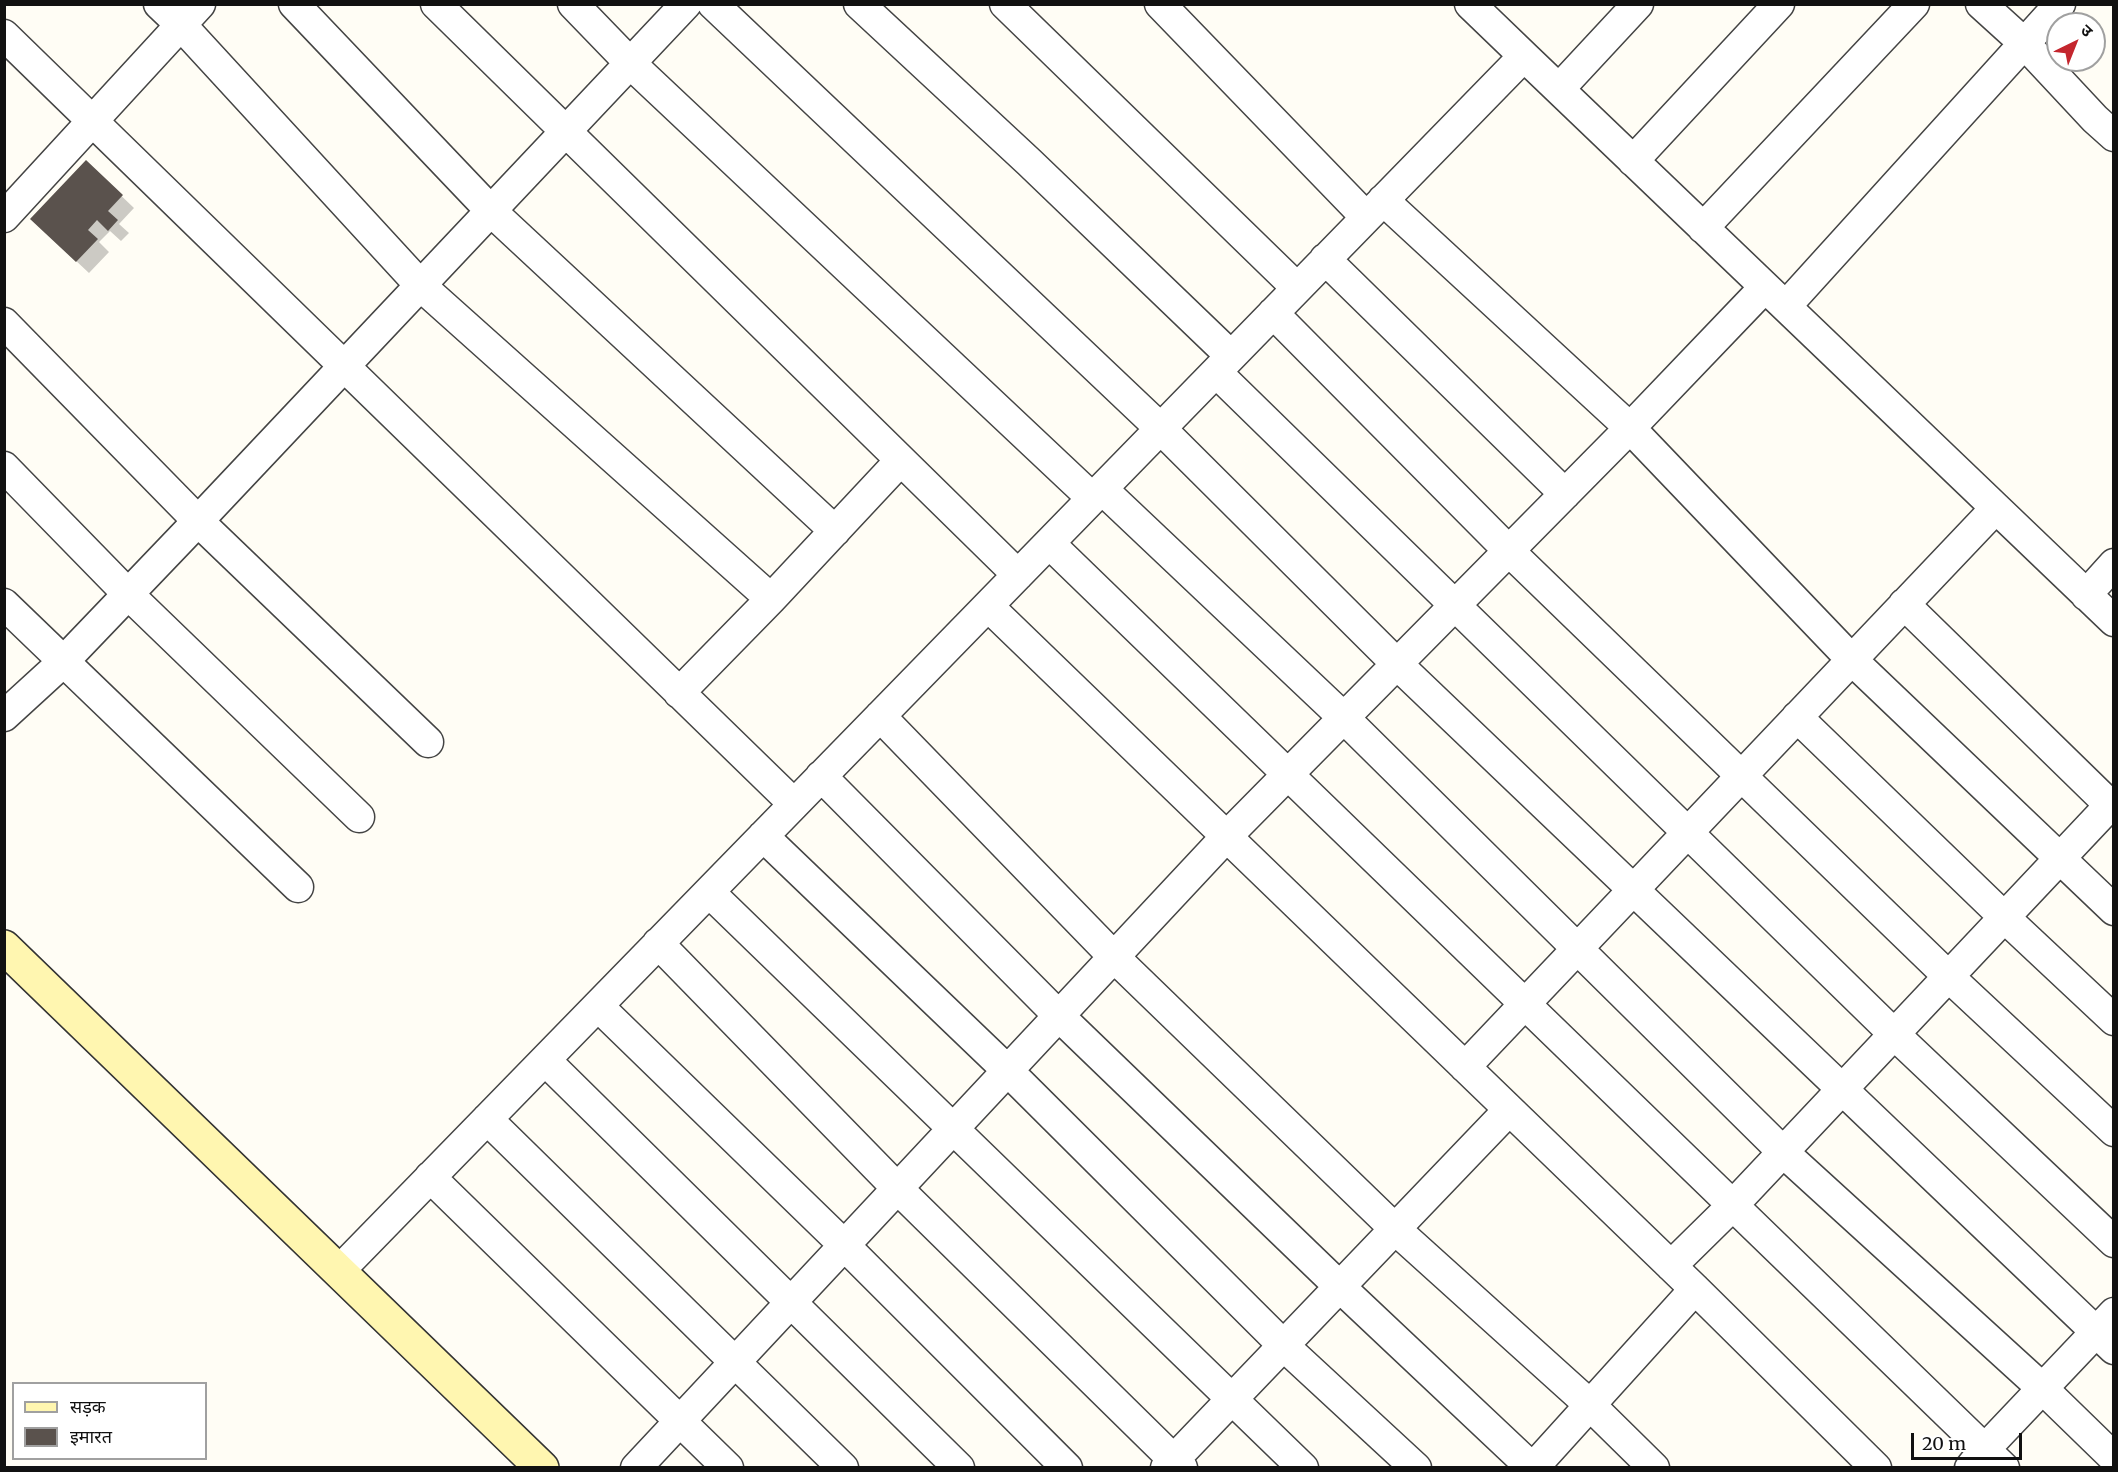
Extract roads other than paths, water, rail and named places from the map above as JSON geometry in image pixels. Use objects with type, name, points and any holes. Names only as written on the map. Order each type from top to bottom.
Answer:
[{"type":"street","points":[[159,4],[190,15],[421,286],[771,599]]},
{"type":"street","points":[[294,4],[492,212],[835,531]]},
{"type":"street","points":[[436,4],[1018,575]]},
{"type":"street","points":[[573,4],[631,64],[1097,494],[1344,718],[1783,1152],[2042,1388],[2114,1458]]},
{"type":"street","points":[[4,716],[63,662],[492,212],[686,4]]},
{"type":"street","points":[[713,4],[1161,428],[1397,664],[1842,1089],[2108,1331],[2042,1388],[1986,1461],[1733,1205],[1049,543]]},
{"type":"street","points":[[859,4],[1029,162],[1454,606],[1894,1034],[2114,1242]]},
{"type":"street","points":[[1005,4],[1297,288]]},
{"type":"street","points":[[1559,89],[1638,4]]},
{"type":"street","points":[[1633,161],[1779,4]]},
{"type":"street","points":[[1703,228],[1914,4]]},
{"type":"street","points":[[1980,4],[2107,118]]},
{"type":"street","points":[[636,1467],[1226,837],[1630,428],[1776,297],[2060,4]]},
{"type":"street","points":[[1162,5],[1375,208],[1630,428],[1852,660],[2114,910]]},
{"type":"street","points":[[1487,10],[1524,56],[2114,621]]},
{"type":"street","points":[[11,198],[92,120],[190,15]]},
{"type":"street","points":[[4,35],[794,804]]},
{"type":"street","points":[[339,1271],[1524,56]]},
{"type":"street","points":[[1325,260],[1564,494]]},
{"type":"street","points":[[1273,313],[1509,551],[1948,976],[2114,1131]]},
{"type":"street","points":[[4,323],[198,521],[428,742]]},
{"type":"street","points":[[679,693],[900,461]]},
{"type":"street","points":[[4,467],[127,593],[359,817]]},
{"type":"street","points":[[1465,1067],[1996,508]]},
{"type":"street","points":[[2086,595],[2114,564]]},
{"type":"street","points":[[4,604],[298,887]]},
{"type":"street","points":[[1671,1266],[1733,1205],[2112,805],[1904,604]]},
{"type":"street","points":[[988,606],[1876,1467]]},
{"type":"street","points":[[880,716],[1114,957],[1395,1229],[1590,1405],[1654,1467]]},
{"type":"street","points":[[1797,717],[2114,1020]]},
{"type":"street","points":[[821,776],[1059,1016],[1340,1287],[1533,1467],[1695,1289]]},
{"type":"street","points":[[763,836],[1008,1071],[1284,1346],[1416,1467]]},
{"type":"street","points":[[709,892],[1303,1467]]},
{"type":"street","points":[[658,943],[897,1188],[1174,1465],[1233,1399],[1509,1110]]},
{"type":"street","points":[[4,947],[542,1467]]},
{"type":"street","points":[[598,1006],[844,1245],[1067,1467]]},
{"type":"street","points":[[545,1059],[959,1467]]},
{"type":"street","points":[[487,1119],[843,1467]]},
{"type":"street","points":[[430,1177],[728,1467]]}]
